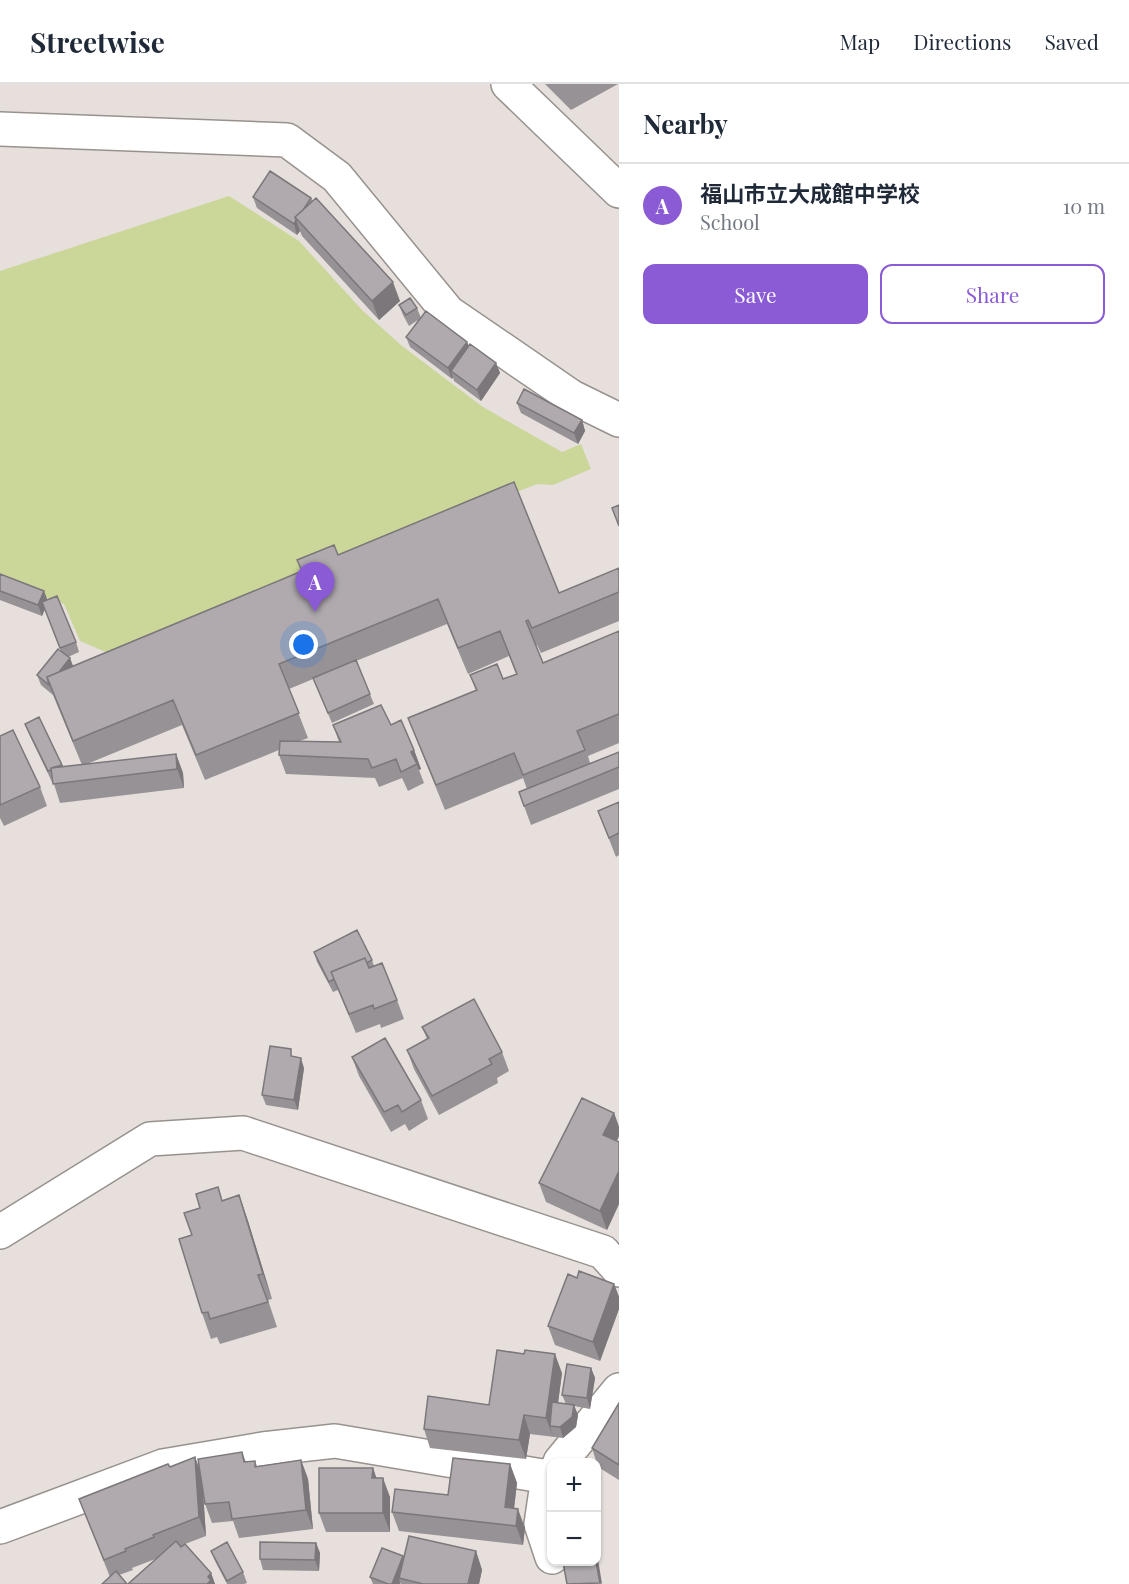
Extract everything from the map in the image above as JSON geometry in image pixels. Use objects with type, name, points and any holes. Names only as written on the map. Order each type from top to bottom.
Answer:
[{"type":"street","points":[[508,84],[619,191]]},
{"type":"street","points":[[0,129],[287,140],[337,177],[448,312],[572,397],[619,420]]},
{"type":"street","points":[[568,141],[619,157]]},
{"type":"street","points":[[0,1232],[150,1139],[243,1132],[603,1252],[619,1270]]},
{"type":"street","points":[[564,1458],[619,1390]]},
{"type":"street","points":[[0,1527],[163,1466],[262,1449],[334,1441],[547,1470]]},
{"type":"street","points":[[547,1498],[541,1524],[547,1542]]},
{"type":"street","points":[[554,1566],[560,1584]]},
{"type":"green space","points":[[229,196],[299,241],[362,310],[402,346],[483,407],[562,452],[581,444],[591,469],[553,485],[537,484],[108,653],[80,641],[64,604],[0,580],[0,271]]},
{"type":"building","points":[[270,171],[311,198],[295,217],[294,224],[253,197]]},
{"type":"building","points":[[316,198],[393,282],[372,301],[295,217]]},
{"type":"building","points":[[410,298],[417,308],[406,315],[399,305]]},
{"type":"building","points":[[426,311],[467,342],[448,368],[406,337]]},
{"type":"building","points":[[470,344],[496,363],[477,390],[451,371]]},
{"type":"building","points":[[524,389],[582,420],[574,433],[517,403]]},
{"type":"building","points":[[514,482],[559,593],[619,568],[619,592],[532,628],[528,620],[526,621],[543,663],[619,631],[619,714],[577,731],[585,750],[523,775],[514,753],[436,785],[408,718],[477,690],[470,675],[497,664],[503,679],[517,674],[500,631],[458,648],[438,599],[279,664],[299,713],[196,755],[173,700],[73,741],[47,677],[302,571],[297,560],[334,545],[338,555]]},
{"type":"building","points":[[619,505],[619,526],[612,508]]},
{"type":"building","points":[[0,574],[44,591],[38,605],[0,591]]},
{"type":"building","points":[[57,596],[76,642],[60,648],[42,602]]},
{"type":"building","points":[[58,649],[70,658],[59,672],[47,677],[49,685],[37,675]]},
{"type":"building","points":[[356,660],[370,694],[328,713],[313,678]]},
{"type":"building","points":[[381,705],[391,725],[401,720],[414,750],[411,752],[417,764],[401,772],[396,759],[372,768],[368,759],[279,755],[280,741],[341,742],[333,725]]},
{"type":"building","points":[[39,717],[62,765],[48,771],[25,724]]},
{"type":"building","points":[[13,730],[40,787],[0,805],[0,736]]},
{"type":"building","points":[[619,752],[619,767],[524,806],[519,792]]},
{"type":"building","points":[[176,754],[177,769],[53,784],[51,768]]},
{"type":"building","points":[[619,802],[619,833],[609,838],[598,811]]},
{"type":"building","points":[[357,930],[372,960],[367,963],[365,958],[331,972],[334,979],[329,982],[314,952]]},
{"type":"building","points":[[365,958],[369,968],[382,963],[397,1000],[374,1009],[373,1005],[349,1014],[331,972]]},
{"type":"building","points":[[474,999],[502,1052],[489,1059],[492,1064],[432,1096],[407,1050],[429,1038],[422,1027]]},
{"type":"building","points":[[385,1038],[421,1100],[402,1112],[398,1105],[384,1112],[352,1057]]},
{"type":"building","points":[[270,1046],[291,1049],[291,1056],[301,1058],[294,1100],[262,1095]]},
{"type":"building","points":[[582,1098],[614,1113],[603,1135],[619,1142],[619,1171],[600,1211],[539,1183]]},
{"type":"building","points":[[218,1187],[222,1201],[239,1195],[263,1274],[258,1275],[268,1302],[210,1319],[208,1312],[202,1313],[179,1239],[192,1235],[184,1213],[200,1208],[196,1194]]},
{"type":"building","points":[[579,1271],[614,1284],[593,1342],[548,1326],[568,1274],[577,1278]]},
{"type":"building","points":[[497,1350],[524,1354],[525,1350],[555,1354],[546,1418],[524,1415],[519,1440],[424,1429],[428,1396],[489,1405]]},
{"type":"building","points":[[567,1364],[591,1368],[587,1398],[562,1395]]},
{"type":"building","points":[[552,1402],[574,1405],[572,1417],[560,1427],[550,1426]]},
{"type":"building","points":[[619,1403],[619,1465],[592,1448]]},
{"type":"building","points":[[242,1452],[244,1462],[255,1461],[255,1467],[301,1460],[306,1510],[232,1519],[229,1502],[205,1504],[198,1459]]},
{"type":"building","points":[[195,1457],[199,1517],[153,1535],[154,1537],[104,1560],[79,1499],[168,1464],[170,1467]]},
{"type":"building","points":[[453,1458],[510,1464],[505,1507],[518,1509],[516,1526],[392,1512],[395,1489],[448,1495]]},
{"type":"building","points":[[319,1468],[373,1468],[372,1478],[383,1478],[383,1513],[319,1513]]},
{"type":"building","points":[[409,1536],[476,1551],[468,1584],[423,1584],[399,1578]]},
{"type":"building","points":[[176,1541],[181,1547],[185,1544],[211,1573],[208,1577],[211,1580],[207,1584],[128,1584]]},
{"type":"building","points":[[227,1542],[243,1572],[227,1581],[211,1551]]},
{"type":"building","points":[[260,1542],[316,1543],[315,1560],[260,1559]]},
{"type":"building","points":[[382,1548],[403,1556],[392,1584],[370,1577]]},
{"type":"building","points":[[564,1566],[597,1566],[600,1583],[567,1584]]},
{"type":"building","points":[[116,1571],[127,1584],[102,1584]]},
{"type":"place","name":"福山市立大成館中学校","points":[[315,612]]}]
